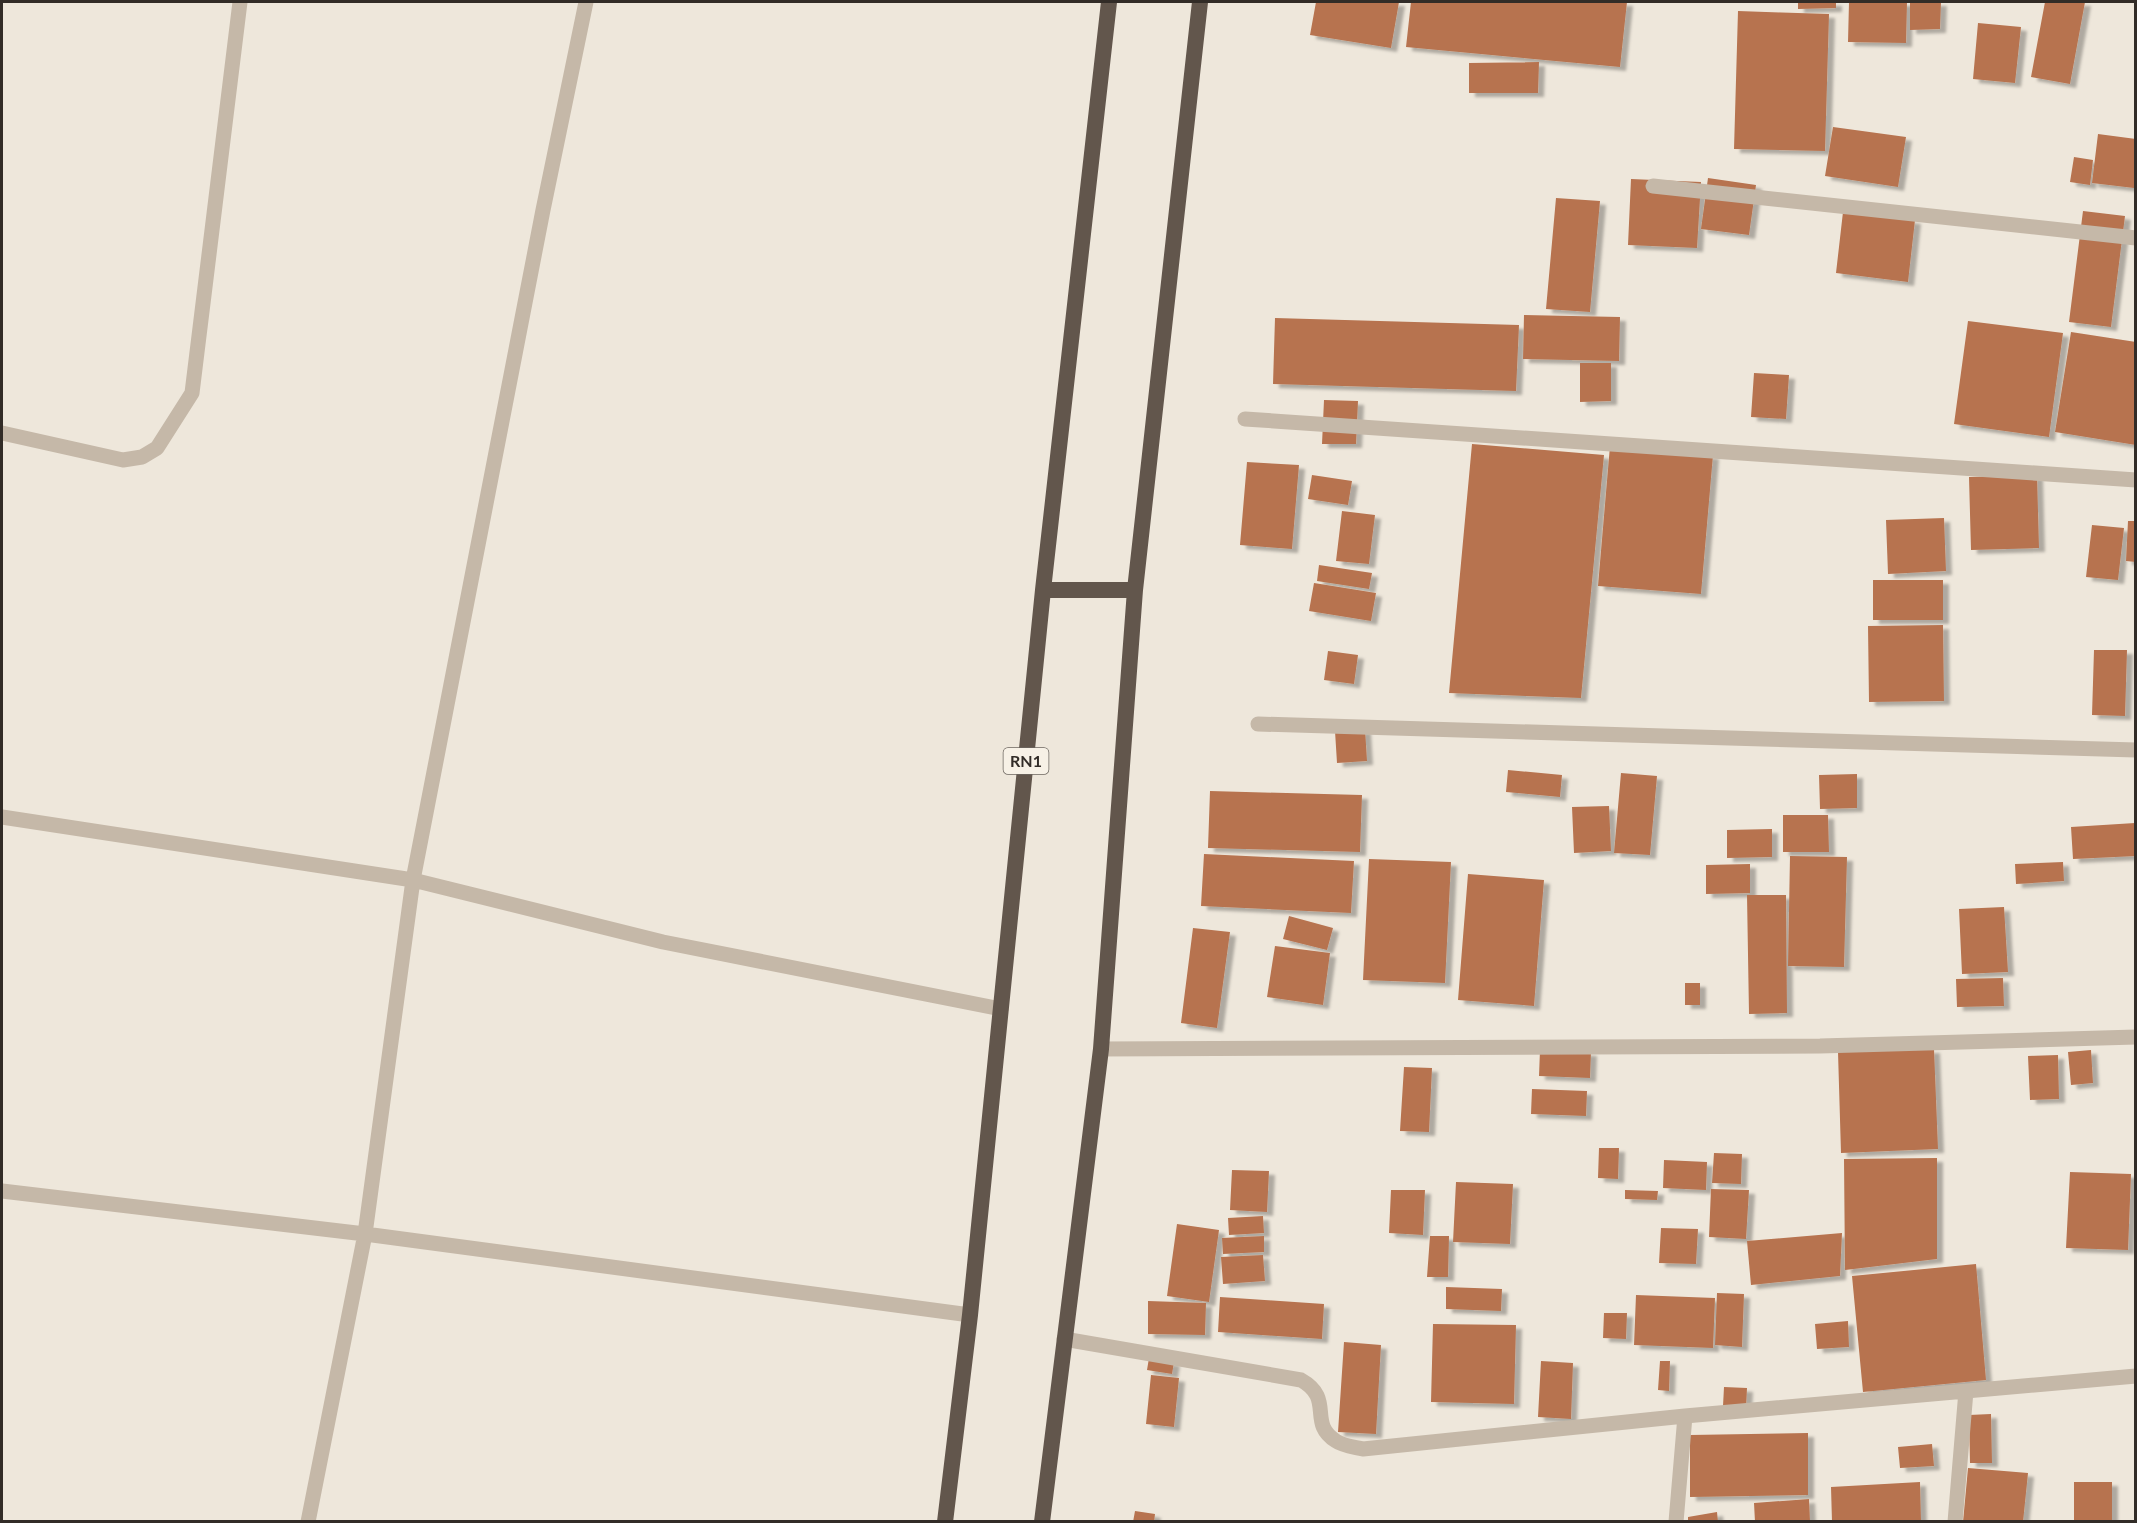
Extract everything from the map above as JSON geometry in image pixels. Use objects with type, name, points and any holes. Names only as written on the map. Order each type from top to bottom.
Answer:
[{"type":"highway","name":"RN1","points":[[945,1521],[970,1315],[1043,590],[1109,2]]},
{"type":"highway","points":[[1042,1521],[1101,1049],[1135,590],[1200,2]]},
{"type":"highway","points":[[1043,590],[1135,590]]},
{"type":"street","points":[[2,433],[123,460],[142,457],[157,448],[192,393],[240,2]]},
{"type":"street","points":[[308,1521],[365,1234],[413,880],[541,221],[586,2]]},
{"type":"street","points":[[1653,186],[2136,238]]},
{"type":"street","points":[[1245,418],[2136,480]]},
{"type":"street","points":[[1258,724],[2136,750]]},
{"type":"street","points":[[2,817],[413,880],[663,942],[1001,1009]]},
{"type":"street","points":[[1101,1049],[1808,1046],[2136,1037]]},
{"type":"street","points":[[2,1191],[365,1234],[970,1315]]},
{"type":"street","points":[[1064,1339],[1300,1380],[1312,1386],[1320,1400],[1320,1422],[1328,1434],[1336,1441],[1363,1449],[1685,1416],[2136,1376]]},
{"type":"street","points":[[1955,1521],[1966,1391]]},
{"type":"street","points":[[1676,1521],[1685,1416]]},
{"type":"building","points":[[1316,2],[1399,2],[1391,48],[1310,35]]},
{"type":"building","points":[[1411,2],[1627,2],[1620,67],[1406,47]]},
{"type":"building","points":[[1798,2],[1836,2],[1836,8],[1798,9]]},
{"type":"building","points":[[1849,2],[1907,2],[1906,43],[1848,42]]},
{"type":"building","points":[[1910,2],[1941,2],[1940,29],[1910,30]]},
{"type":"building","points":[[2045,2],[2085,2],[2070,84],[2031,77]]},
{"type":"building","points":[[1738,11],[1829,14],[1825,151],[1734,149]]},
{"type":"building","points":[[1978,23],[2021,27],[2015,83],[1973,79]]},
{"type":"building","points":[[1539,62],[1538,93],[1469,93],[1469,63]]},
{"type":"building","points":[[1833,127],[1906,137],[1898,187],[1825,176]]},
{"type":"building","points":[[2098,134],[2136,139],[2134,188],[2092,183]]},
{"type":"building","points":[[2074,157],[2093,160],[2090,185],[2070,182]]},
{"type":"building","points":[[1708,178],[1756,185],[1749,235],[1701,229]]},
{"type":"building","points":[[1631,179],[1701,182],[1697,248],[1628,245]]},
{"type":"building","points":[[1556,198],[1600,201],[1590,312],[1546,309]]},
{"type":"building","points":[[2083,211],[2125,216],[2111,327],[2069,322]]},
{"type":"building","points":[[1843,212],[1915,220],[1908,282],[1836,273]]},
{"type":"building","points":[[1524,315],[1620,317],[1619,361],[1523,359]]},
{"type":"building","points":[[1275,318],[1519,325],[1516,391],[1273,384]]},
{"type":"building","points":[[1968,321],[2063,333],[2049,437],[1954,424]]},
{"type":"building","points":[[2071,332],[2136,342],[2136,445],[2055,432]]},
{"type":"building","points":[[1580,363],[1611,363],[1611,401],[1580,402]]},
{"type":"building","points":[[1754,373],[1789,375],[1786,419],[1751,417]]},
{"type":"building","points":[[1324,400],[1358,401],[1356,444],[1322,444]]},
{"type":"building","points":[[1472,444],[1604,455],[1581,698],[1449,693]]},
{"type":"building","points":[[1610,446],[1713,455],[1701,594],[1598,586]]},
{"type":"building","points":[[1247,462],[1299,465],[1292,549],[1240,545]]},
{"type":"building","points":[[1312,475],[1352,481],[1348,505],[1308,499]]},
{"type":"building","points":[[2037,475],[2039,548],[1971,550],[1969,477]]},
{"type":"building","points":[[1342,511],[1375,515],[1369,564],[1336,561]]},
{"type":"building","points":[[1944,518],[1946,571],[1888,574],[1886,520]]},
{"type":"building","points":[[2128,521],[2136,521],[2136,562],[2126,561]]},
{"type":"building","points":[[2092,525],[2124,528],[2118,580],[2086,577]]},
{"type":"building","points":[[1319,565],[1372,573],[1369,589],[1317,581]]},
{"type":"building","points":[[1873,580],[1943,580],[1943,620],[1873,620]]},
{"type":"building","points":[[1314,583],[1376,593],[1371,621],[1309,611]]},
{"type":"building","points":[[1943,625],[1944,701],[1869,702],[1868,626]]},
{"type":"building","points":[[2094,650],[2127,650],[2125,716],[2092,715]]},
{"type":"building","points":[[1328,651],[1358,655],[1354,684],[1324,680]]},
{"type":"building","points":[[1365,729],[1367,761],[1337,763],[1335,731]]},
{"type":"building","points":[[1508,770],[1562,775],[1560,797],[1506,792]]},
{"type":"building","points":[[1621,773],[1657,776],[1650,855],[1614,853]]},
{"type":"building","points":[[1857,774],[1857,808],[1820,809],[1819,775]]},
{"type":"building","points":[[1210,791],[1362,795],[1360,852],[1208,848]]},
{"type":"building","points":[[1609,806],[1611,851],[1574,853],[1572,807]]},
{"type":"building","points":[[1783,815],[1828,815],[1829,852],[1783,852]]},
{"type":"building","points":[[2135,823],[2136,856],[2073,859],[2071,827]]},
{"type":"building","points":[[1772,829],[1772,857],[1727,858],[1727,830]]},
{"type":"building","points":[[1204,854],[1354,861],[1351,913],[1201,906]]},
{"type":"building","points":[[1790,856],[1847,857],[1844,967],[1788,966]]},
{"type":"building","points":[[1369,859],[1451,862],[1445,983],[1363,980]]},
{"type":"building","points":[[2063,862],[2064,881],[2016,884],[2015,864]]},
{"type":"building","points":[[1750,864],[1750,893],[1706,894],[1706,865]]},
{"type":"building","points":[[1468,874],[1544,880],[1534,1006],[1458,1000]]},
{"type":"building","points":[[1747,895],[1786,895],[1787,1013],[1749,1014]]},
{"type":"building","points":[[2004,907],[2008,972],[1962,974],[1959,909]]},
{"type":"building","points":[[1289,916],[1333,928],[1327,950],[1283,939]]},
{"type":"building","points":[[1193,928],[1230,932],[1217,1028],[1181,1023]]},
{"type":"building","points":[[1275,946],[1330,953],[1323,1005],[1267,997]]},
{"type":"building","points":[[2003,978],[2004,1006],[1957,1007],[1956,979]]},
{"type":"building","points":[[1685,983],[1700,983],[1700,1005],[1685,1005]]},
{"type":"building","points":[[1934,1049],[1938,1149],[1841,1153],[1838,1052]]},
{"type":"building","points":[[1540,1050],[1591,1052],[1590,1078],[1539,1076]]},
{"type":"building","points":[[2091,1050],[2093,1083],[2071,1085],[2068,1052]]},
{"type":"building","points":[[2058,1055],[2059,1099],[2030,1100],[2028,1056]]},
{"type":"building","points":[[1404,1067],[1432,1068],[1429,1132],[1400,1131]]},
{"type":"building","points":[[1532,1089],[1587,1091],[1586,1116],[1531,1114]]},
{"type":"building","points":[[1599,1148],[1619,1148],[1618,1179],[1598,1178]]},
{"type":"building","points":[[1714,1153],[1742,1154],[1741,1184],[1712,1183]]},
{"type":"building","points":[[1937,1158],[1937,1259],[1845,1270],[1844,1159]]},
{"type":"building","points":[[1664,1160],[1707,1162],[1706,1190],[1663,1188]]},
{"type":"building","points":[[1232,1170],[1269,1171],[1267,1212],[1230,1210]]},
{"type":"building","points":[[2070,1172],[2131,1174],[2128,1250],[2066,1248]]},
{"type":"building","points":[[1456,1182],[1513,1184],[1510,1244],[1453,1242]]},
{"type":"building","points":[[1711,1189],[1749,1190],[1746,1239],[1709,1237]]},
{"type":"building","points":[[1391,1190],[1425,1190],[1423,1235],[1389,1233]]},
{"type":"building","points":[[1625,1190],[1658,1191],[1657,1200],[1625,1199]]},
{"type":"building","points":[[1263,1216],[1264,1233],[1229,1235],[1228,1218]]},
{"type":"building","points":[[1177,1224],[1219,1230],[1209,1302],[1167,1296]]},
{"type":"building","points":[[1661,1228],[1698,1229],[1696,1264],[1659,1263]]},
{"type":"building","points":[[1842,1233],[1840,1276],[1751,1285],[1747,1241]]},
{"type":"building","points":[[1264,1236],[1264,1252],[1223,1254],[1222,1238]]},
{"type":"building","points":[[1430,1236],[1449,1236],[1448,1277],[1427,1277]]},
{"type":"building","points":[[1263,1255],[1265,1281],[1223,1284],[1221,1257]]},
{"type":"building","points":[[1976,1264],[1986,1380],[1863,1392],[1852,1276]]},
{"type":"building","points":[[1446,1287],[1502,1289],[1501,1311],[1446,1309]]},
{"type":"building","points":[[1717,1293],[1744,1294],[1742,1347],[1715,1345]]},
{"type":"building","points":[[1636,1295],[1715,1298],[1713,1348],[1634,1345]]},
{"type":"building","points":[[1220,1297],[1324,1304],[1322,1339],[1218,1332]]},
{"type":"building","points":[[1148,1301],[1206,1303],[1205,1335],[1148,1334]]},
{"type":"building","points":[[1604,1313],[1627,1313],[1626,1339],[1603,1338]]},
{"type":"building","points":[[1848,1321],[1849,1347],[1817,1349],[1815,1324]]},
{"type":"building","points":[[1433,1324],[1516,1325],[1514,1404],[1431,1402]]},
{"type":"building","points":[[1344,1342],[1381,1345],[1376,1434],[1338,1432]]},
{"type":"building","points":[[1149,1358],[1174,1362],[1172,1374],[1147,1370]]},
{"type":"building","points":[[1541,1361],[1573,1363],[1571,1419],[1538,1417]]},
{"type":"building","points":[[1660,1361],[1670,1361],[1669,1391],[1658,1390]]},
{"type":"building","points":[[1151,1375],[1179,1378],[1174,1427],[1146,1424]]},
{"type":"building","points":[[1724,1387],[1747,1388],[1746,1407],[1723,1406]]},
{"type":"building","points":[[1991,1414],[1992,1463],[1970,1463],[1969,1415]]},
{"type":"building","points":[[1808,1433],[1808,1495],[1690,1497],[1690,1435]]},
{"type":"building","points":[[1932,1444],[1934,1466],[1900,1468],[1898,1447]]},
{"type":"building","points":[[1968,1468],[2028,1473],[2023,1522],[1963,1522]]},
{"type":"building","points":[[1920,1482],[1921,1522],[1832,1522],[1831,1487]]},
{"type":"building","points":[[2074,1482],[2112,1482],[2112,1522],[2074,1522]]},
{"type":"building","points":[[1809,1499],[1810,1522],[1755,1522],[1754,1503]]},
{"type":"building","points":[[1135,1511],[1155,1514],[1154,1522],[1133,1522]]},
{"type":"building","points":[[1717,1512],[1718,1522],[1688,1522],[1688,1517]]}]
